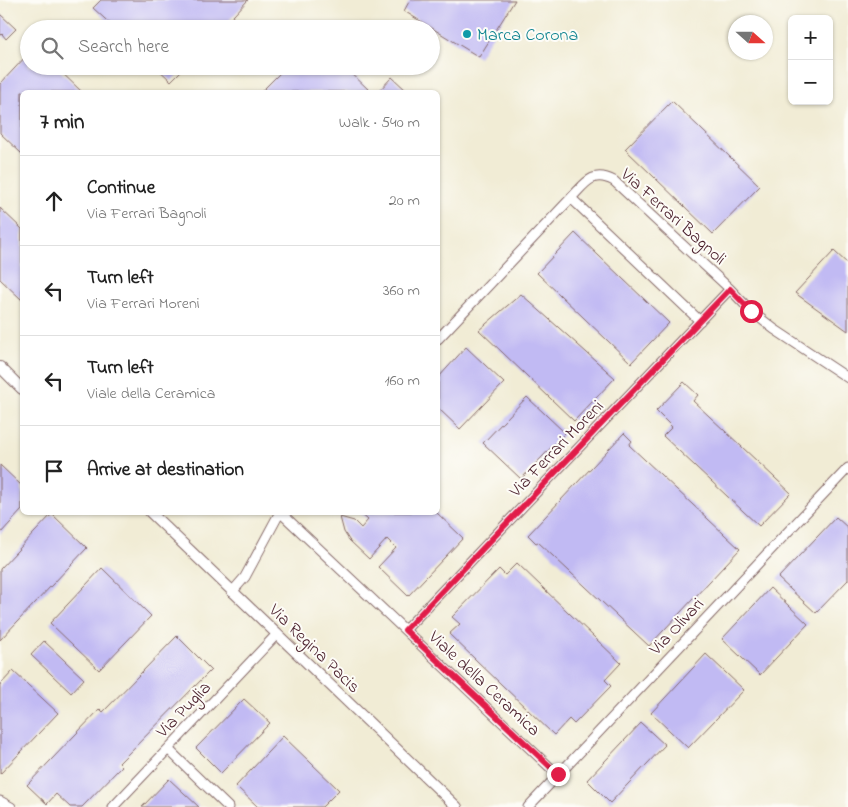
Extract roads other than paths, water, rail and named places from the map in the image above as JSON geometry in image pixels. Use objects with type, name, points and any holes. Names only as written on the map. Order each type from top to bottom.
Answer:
[{"type":"street","name":"Via Ferrari Bagnoli","points":[[571,198],[592,178],[600,176],[614,181],[730,289],[751,311],[774,329],[848,378]]},
{"type":"street","points":[[440,337],[571,198],[700,321]]},
{"type":"street","name":"Via Ferrari Moreni","points":[[405,630],[730,289]]},
{"type":"street","points":[[0,367],[20,387]]},
{"type":"street","name":"Via Olivari","points":[[528,807],[848,468]]},
{"type":"street","name":"Via Regina Pacis","points":[[153,515],[457,807]]},
{"type":"street","points":[[232,592],[245,577],[278,515]]},
{"type":"street","name":"Viale della Ceramica","points":[[283,515],[558,774]]},
{"type":"street","name":"Via Puglia","points":[[113,807],[278,634]]},
{"type":"street","points":[[168,749],[228,807]]},
{"type":"street","points":[[0,801],[11,807]]},
{"type":"place","name":"Marca Corona","points":[[467,34]]}]
